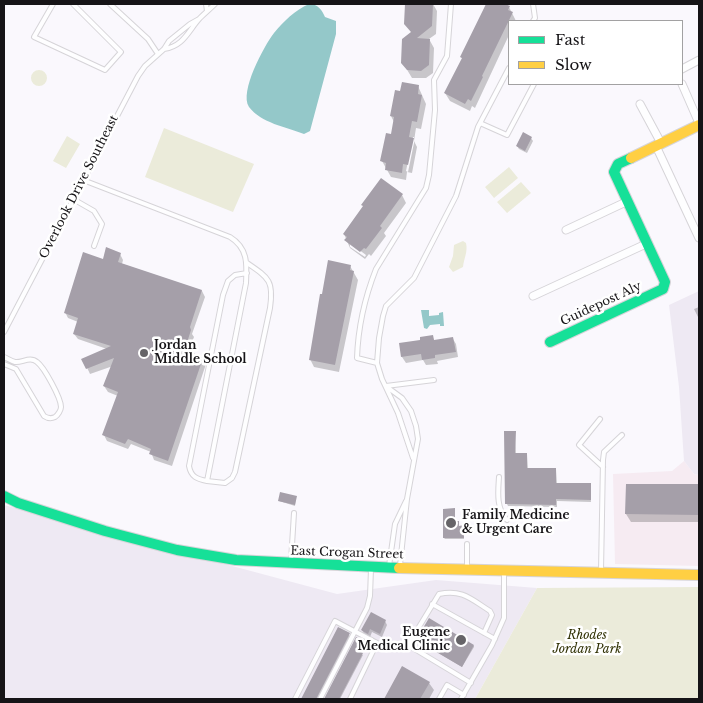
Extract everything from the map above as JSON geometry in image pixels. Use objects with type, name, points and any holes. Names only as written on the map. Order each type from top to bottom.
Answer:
[{"type":"main road","points":[[648,243],[614,172],[618,164],[699,124]]},
{"type":"main road","name":"Guidepost Aly","points":[[550,342],[663,289],[665,282],[648,243]]},
{"type":"main road","name":"East Crogan Street","points":[[4,496],[18,503],[105,531],[177,550],[236,560],[400,568],[699,575]]},
{"type":"street","points":[[683,68],[699,60]]},
{"type":"street","points":[[682,85],[699,124]]},
{"type":"street","points":[[640,104],[699,238]]},
{"type":"street","points":[[566,230],[628,202]]},
{"type":"street","points":[[534,296],[648,243]]},
{"type":"lane","points":[[53,4],[34,37],[105,70],[121,52],[73,4]]},
{"type":"lane","points":[[110,4],[148,39],[158,54]]},
{"type":"lane","points":[[206,4],[207,11]]},
{"type":"lane","points":[[164,49],[175,47],[215,4]]},
{"type":"lane","points":[[377,363],[357,358],[359,332],[376,269],[426,188],[435,110],[434,80],[447,56],[451,4]]},
{"type":"lane","points":[[533,4],[534,20]]},
{"type":"lane","points":[[164,49],[169,41],[199,19]]},
{"type":"lane","name":"Overlook Drive Southeast","points":[[4,332],[138,76],[164,49]]},
{"type":"lane","points":[[413,458],[402,423],[377,363],[379,338],[386,306],[414,278],[456,196],[480,124],[508,70]]},
{"type":"lane","points":[[480,124],[506,135],[533,85]]},
{"type":"lane","points":[[82,180],[230,237],[240,246],[246,256],[246,283],[207,481]]},
{"type":"lane","points":[[73,200],[94,211],[102,224],[94,246]]},
{"type":"lane","points":[[247,263],[266,276],[271,283],[272,294],[235,472],[232,478],[225,483],[197,479],[193,476],[190,466],[223,295],[228,281],[235,275],[247,273]]},
{"type":"lane","points":[[4,357],[16,362],[32,359],[38,362],[46,373],[60,403],[59,413],[55,417],[48,418],[44,416],[16,369],[4,364]]},
{"type":"lane","points":[[386,386],[434,380]]},
{"type":"lane","points":[[386,386],[402,398],[413,418],[418,439],[407,498],[400,568]]},
{"type":"lane","points":[[402,423],[413,418]]},
{"type":"lane","points":[[600,419],[579,445],[603,467]]},
{"type":"lane","points":[[601,573],[604,452],[622,435]]},
{"type":"lane","points":[[499,477],[499,507],[502,515],[507,520]]},
{"type":"lane","points":[[389,567],[397,518],[407,498]]},
{"type":"lane","points":[[290,563],[294,513]]},
{"type":"lane","points":[[467,544],[467,569]]},
{"type":"lane","points":[[320,699],[368,603],[371,567]]},
{"type":"lane","points":[[439,699],[447,685],[462,697],[495,639],[505,614],[504,570]]},
{"type":"lane","points":[[470,683],[408,645],[439,594],[457,592],[490,610],[492,615],[484,633]]},
{"type":"lane","points":[[432,604],[495,639]]},
{"type":"lane","points":[[295,699],[335,621],[377,642],[350,699]]},
{"type":"shaded area","points":[[699,291],[699,475],[694,474],[684,461],[679,387],[669,305]]},
{"type":"shaded area","points":[[684,461],[694,474],[699,475],[699,566],[615,564],[613,474],[672,471]]},
{"type":"shaded area","points":[[4,505],[337,594],[436,580],[537,588],[475,699],[4,699]]},
{"type":"green space","points":[[39,70],[45,72],[47,78],[45,84],[39,86],[33,84],[31,78],[33,72]]},
{"type":"green space","points":[[164,128],[254,164],[233,212],[145,177]]},
{"type":"green space","points":[[67,136],[80,144],[66,168],[53,161]]},
{"type":"green space","points":[[509,167],[518,178],[494,198],[485,187]]},
{"type":"green space","points":[[521,182],[531,193],[507,213],[497,202]]},
{"type":"green space","points":[[463,241],[466,243],[467,249],[463,267],[453,272],[449,267],[454,245]]},
{"type":"green space","name":"Rhodes Jordan Park","points":[[699,587],[699,699],[475,699],[537,588]]},
{"type":"water","points":[[309,4],[319,8],[325,17],[336,21],[336,34],[310,131],[304,134],[260,117],[249,107],[247,91],[254,69],[270,39],[290,16]]},
{"type":"water","points":[[421,310],[429,310],[429,316],[439,315],[439,313],[443,312],[444,326],[440,326],[440,324],[430,325],[427,329],[424,328]]},
{"type":"building","points":[[405,4],[433,4],[432,26],[417,38],[430,39],[429,65],[421,71],[407,70],[401,63],[402,39],[411,32],[404,24]]},
{"type":"building","points":[[486,4],[505,4],[510,6],[508,10],[513,12],[471,101],[468,99],[465,104],[444,93],[462,58],[460,57]]},
{"type":"building","points":[[402,82],[419,85],[418,94],[422,95],[417,122],[412,121],[409,137],[414,138],[408,165],[403,164],[402,173],[385,170],[386,163],[380,161],[386,133],[391,134],[394,117],[390,116],[395,90],[400,91]]},
{"type":"building","points":[[523,132],[532,137],[525,151],[516,146]]},
{"type":"building","points":[[381,178],[403,194],[380,226],[382,228],[366,249],[364,248],[360,252],[344,240],[347,237],[343,234]]},
{"type":"building","name":"Jordan Middle School","points":[[106,247],[121,253],[118,262],[202,290],[185,349],[203,358],[168,461],[149,454],[151,449],[128,439],[125,444],[102,435],[118,392],[103,386],[114,358],[86,369],[81,359],[111,346],[73,334],[78,318],[64,313],[83,252],[103,259]]},
{"type":"building","points":[[328,260],[351,265],[350,270],[354,271],[335,365],[309,360],[320,294],[322,294]]},
{"type":"building","points":[[433,335],[434,340],[453,337],[456,352],[435,355],[435,358],[422,360],[421,354],[401,357],[399,343],[420,340],[420,337]]},
{"type":"building","points":[[504,431],[516,431],[515,453],[527,453],[527,468],[556,468],[556,483],[591,483],[591,500],[556,499],[556,505],[505,504]]},
{"type":"building","points":[[626,484],[699,484],[699,515],[625,514]]},
{"type":"building","points":[[280,492],[297,496],[295,505],[278,501]]},
{"type":"building","name":"Family Medicine & Urgent Care","points":[[455,508],[455,521],[459,521],[459,526],[464,525],[464,538],[443,538],[443,509]]},
{"type":"building","points":[[371,612],[386,620],[380,634],[370,629],[368,634],[361,630]]},
{"type":"building","points":[[429,618],[474,645],[462,667],[416,640]]},
{"type":"building","points":[[338,627],[350,633],[316,699],[301,699]]},
{"type":"building","points":[[356,637],[364,641],[359,651],[363,653],[339,699],[324,699]]},
{"type":"building","points":[[402,666],[430,682],[420,699],[384,699]]},
{"type":"traffic: fast","points":[[550,342],[663,289],[665,282],[614,172],[618,164],[631,158]]},
{"type":"traffic: fast","points":[[4,496],[18,503],[105,531],[177,550],[236,560],[399,568]]},
{"type":"traffic: slow","points":[[631,158],[699,125]]},
{"type":"traffic: slow","points":[[399,568],[699,575]]},
{"type":"place","name":"Jordan Middle School","points":[[144,353]]},
{"type":"place","name":"Family Medicine & Urgent Care","points":[[451,523]]},
{"type":"place","name":"Eugene Medical Clinic","points":[[461,640]]}]
